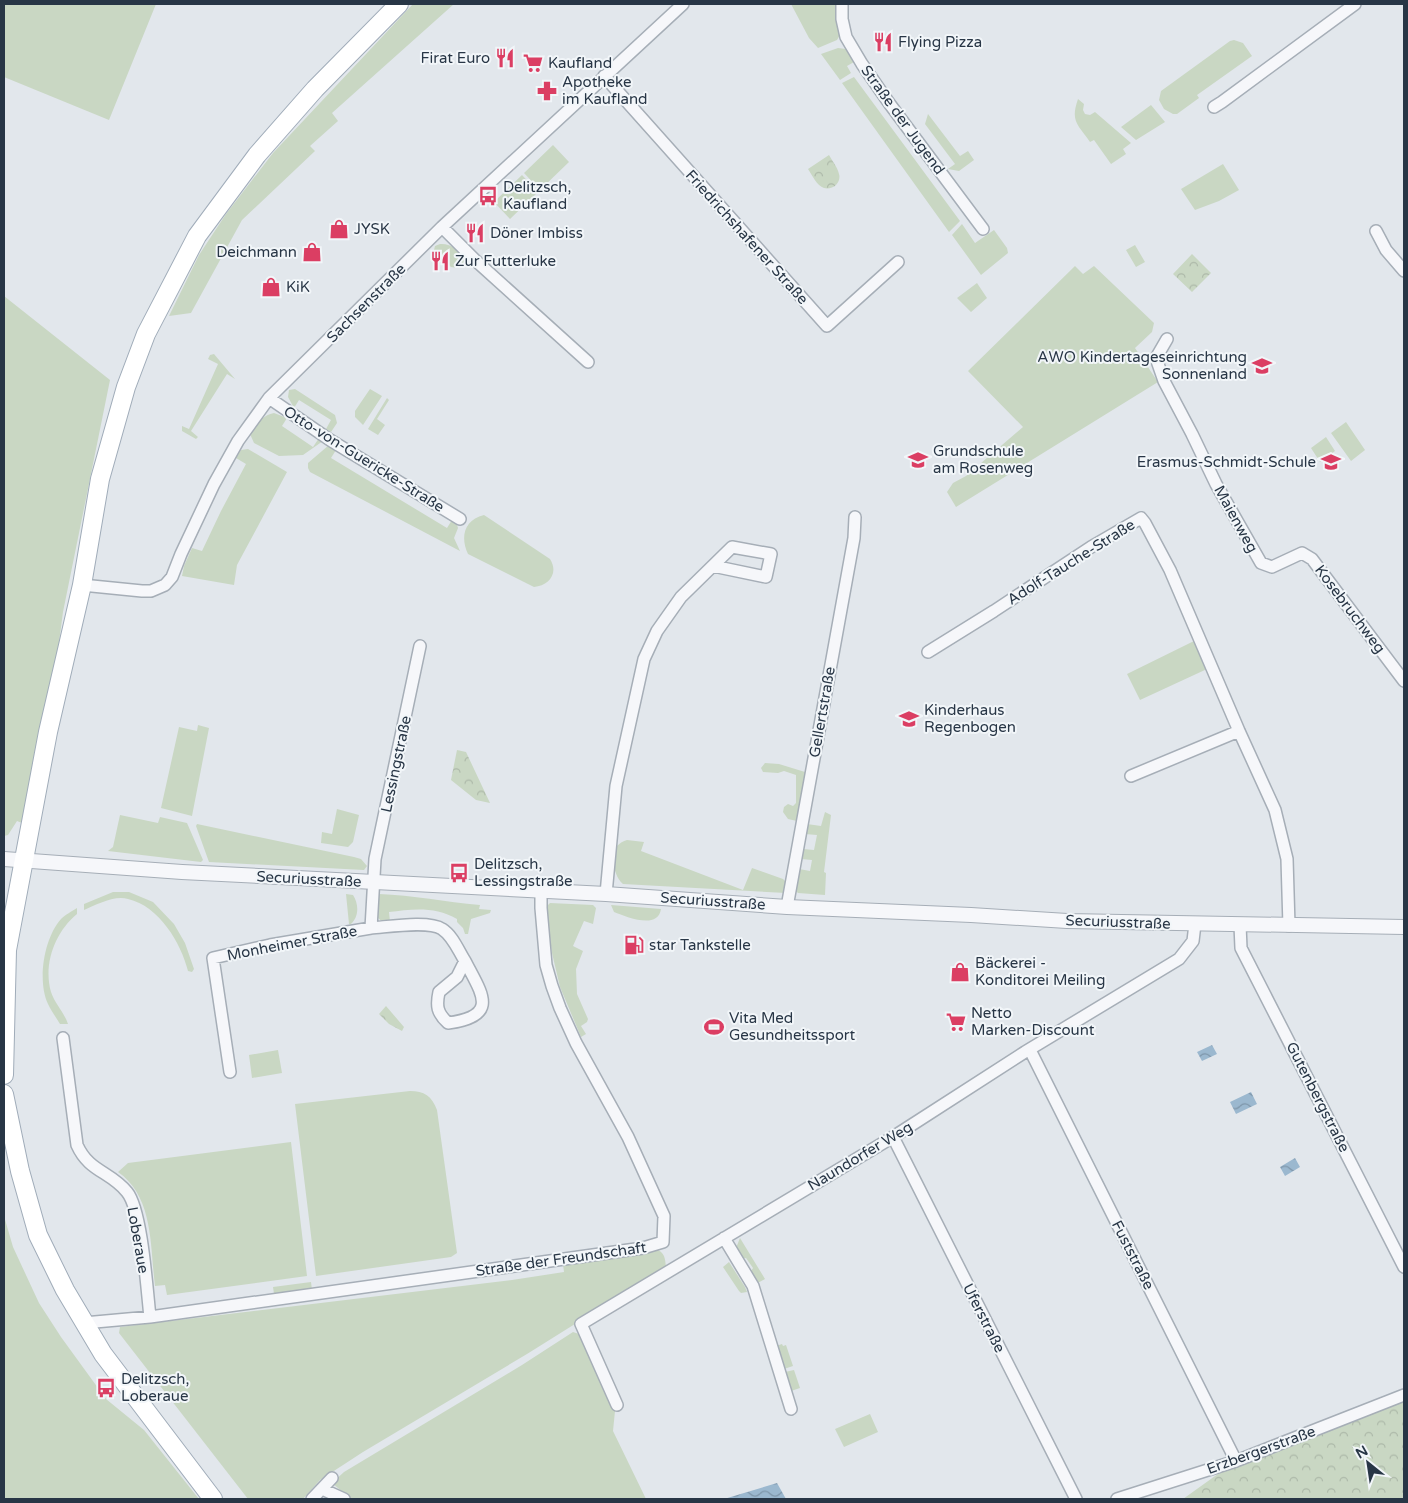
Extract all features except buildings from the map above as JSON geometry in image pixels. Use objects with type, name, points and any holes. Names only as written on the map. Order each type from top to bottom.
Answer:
[{"type":"main road","points":[[4,1075],[7,950],[48,732],[82,585],[100,479],[126,387],[146,334],[198,236],[257,155],[315,89],[399,4]]},
{"type":"main road","points":[[4,1094],[20,1171],[38,1235],[65,1290],[103,1354],[213,1499]]},
{"type":"street","name":"Sachsenstraße","points":[[82,585],[142,591],[152,591],[165,585],[172,577],[214,484],[238,441],[269,398],[442,228],[683,4]]},
{"type":"street","name":"Straße der Jugend","points":[[842,4],[842,19],[846,37],[862,64],[983,229]]},
{"type":"street","points":[[1214,107],[1354,4]]},
{"type":"street","name":"Friedrichshafener Straße","points":[[604,76],[827,326],[898,262]]},
{"type":"street","points":[[442,228],[588,362]]},
{"type":"street","points":[[1376,231],[1386,250],[1404,270]]},
{"type":"street","name":"Maienweg","points":[[1167,339],[1156,358],[1164,381],[1216,484],[1261,563]]},
{"type":"street","name":"Otto-von-Guericke-Straße","points":[[269,398],[330,440],[460,519]]},
{"type":"street","name":"Gellertstraße","points":[[787,907],[854,538],[856,517]]},
{"type":"street","name":"Adolf-Tauche-Straße","points":[[928,652],[1091,547],[1141,518],[1146,523],[1170,570],[1239,731],[1276,810],[1287,859],[1288,926]]},
{"type":"street","points":[[606,894],[616,786],[644,659],[657,631],[681,597],[732,546],[771,554],[766,577],[713,566]]},
{"type":"street","name":"Kosebruchweg","points":[[1261,563],[1272,567],[1302,552],[1312,559],[1404,681]]},
{"type":"street","name":"Lessingstraße","points":[[373,882],[375,859],[420,646]]},
{"type":"street","points":[[1131,776],[1239,731]]},
{"type":"street","name":"Securiusstraße","points":[[4,859],[182,872],[606,894],[787,907],[1067,921],[1404,927]]},
{"type":"street","name":"Monheimer Straße","points":[[371,928],[373,882]]},
{"type":"street","name":"Straße der Freundschaft","points":[[84,1323],[150,1317],[643,1248],[663,1242],[664,1216],[628,1137],[576,1043],[552,986],[546,965],[541,891]]},
{"type":"street","name":"Monheimer Straße","points":[[230,1072],[213,958],[371,928],[426,924],[440,927],[451,937],[465,961],[484,1003],[480,1012],[470,1018],[448,1023],[440,1016],[436,1006],[439,992],[458,977],[465,961]]},
{"type":"street","name":"Naundorfer Weg","points":[[617,1404],[581,1324],[893,1137],[1030,1050],[1179,960],[1193,941],[1194,924]]},
{"type":"street","name":"Gutenbergstraße","points":[[1240,925],[1241,948],[1404,1267]]},
{"type":"street","name":"Loberaue","points":[[63,1038],[77,1145],[82,1156],[89,1164],[116,1181],[128,1193],[134,1204],[150,1317]]},
{"type":"street","name":"Fuststraße","points":[[1030,1050],[1236,1461]]},
{"type":"street","name":"Uferstraße","points":[[893,1137],[1076,1499]]},
{"type":"street","points":[[724,1238],[753,1286],[791,1409]]},
{"type":"street","name":"Erzbergerstraße","points":[[1117,1499],[1236,1461],[1404,1395]]},
{"type":"street","points":[[312,1499],[332,1478]]},
{"type":"street","points":[[322,1488],[344,1499]]},
{"type":"green space","points":[[4,4],[156,4],[109,120],[4,77]]},
{"type":"green space","points":[[413,4],[454,4],[332,113],[338,121],[310,146],[315,151],[242,220],[191,313],[169,316],[199,255],[226,214],[273,153]]},
{"type":"green space","points":[[791,4],[835,4],[840,35],[837,40],[818,48],[809,38]]},
{"type":"green space","points":[[1234,40],[1243,43],[1252,56],[1197,95],[1199,98],[1177,114],[1164,109],[1159,100],[1161,91]]},
{"type":"green space","points":[[838,48],[846,49],[854,62],[847,66],[851,73],[840,80],[821,54]]},
{"type":"green space","points":[[854,77],[960,221],[949,232],[842,83]]},
{"type":"green space","points":[[1078,99],[1084,104],[1083,110],[1085,114],[1090,115],[1095,112],[1131,143],[1123,149],[1126,154],[1111,164],[1094,140],[1090,142],[1076,122],[1075,113]]},
{"type":"green space","points":[[1151,105],[1165,122],[1136,140],[1121,127]]},
{"type":"green space","points":[[928,114],[960,156],[968,151],[974,160],[959,171],[948,169],[955,164],[925,124]]},
{"type":"green space","points":[[553,145],[569,162],[540,190],[524,173]]},
{"type":"green space","points":[[829,155],[838,170],[839,178],[835,186],[826,188],[821,187],[817,183],[808,169]]},
{"type":"green space","points":[[1223,164],[1239,190],[1219,201],[1195,210],[1181,189]]},
{"type":"green space","points":[[522,175],[538,192],[510,219],[494,202]]},
{"type":"green space","points":[[962,224],[975,243],[994,230],[1007,248],[1008,253],[981,275],[952,235]]},
{"type":"green space","points":[[440,244],[451,246],[467,260],[457,268],[451,267],[434,250],[435,246]]},
{"type":"green space","points":[[1135,245],[1145,262],[1136,267],[1126,250]]},
{"type":"green space","points":[[1192,254],[1211,273],[1192,292],[1173,274]]},
{"type":"green space","points":[[1075,266],[1083,274],[1094,266],[1154,323],[1152,332],[1135,348],[1158,382],[956,507],[947,492],[953,483],[966,476],[1023,427],[968,371]]},
{"type":"green space","points":[[977,283],[987,298],[971,312],[957,298]]},
{"type":"green space","points":[[4,296],[110,380],[63,612],[53,688],[22,823],[17,821],[8,835],[4,836]]},
{"type":"green space","points":[[214,354],[235,379],[227,374],[191,431],[198,437],[196,439],[182,431],[182,426],[189,429],[218,364],[208,359],[210,355]]},
{"type":"green space","points":[[295,389],[335,415],[337,423],[331,432],[326,429],[331,420],[299,400],[294,408],[288,397],[289,390]]},
{"type":"green space","points":[[370,389],[382,396],[363,425],[355,417],[355,411]]},
{"type":"green space","points":[[387,398],[389,400],[377,419],[385,425],[378,435],[368,429]]},
{"type":"green space","points":[[274,413],[287,418],[282,426],[313,447],[319,438],[323,441],[303,455],[279,456],[254,443],[250,434],[263,418]]},
{"type":"green space","points":[[1346,422],[1365,450],[1351,461],[1331,433]]},
{"type":"green space","points":[[1326,437],[1335,451],[1320,462],[1311,448]]},
{"type":"green space","points":[[329,445],[336,450],[331,458],[447,528],[452,520],[456,522],[458,528],[454,538],[460,551],[310,472],[308,463]]},
{"type":"green space","points":[[248,449],[287,472],[237,565],[234,585],[182,576],[192,548],[202,551],[246,464],[236,458],[241,450]]},
{"type":"green space","points":[[484,515],[550,559],[553,564],[551,578],[544,584],[534,587],[468,554],[464,536],[468,525],[477,517]]},
{"type":"green space","points":[[1194,641],[1207,669],[1140,700],[1127,674]]},
{"type":"green space","points":[[198,725],[209,728],[192,816],[161,808],[179,727],[197,731]]},
{"type":"green space","points":[[457,750],[466,752],[490,803],[476,800],[451,780]]},
{"type":"green space","points":[[765,763],[779,764],[805,772],[797,821],[788,819],[783,812],[784,807],[788,804],[793,806],[796,803],[796,775],[784,771],[778,773],[763,772],[761,768]]},
{"type":"green space","points":[[337,809],[359,815],[353,842],[348,847],[321,843],[322,832],[332,834]]},
{"type":"green space","points":[[825,812],[831,815],[824,872],[826,873],[825,895],[798,893],[795,890],[799,869],[810,871],[812,860],[801,859],[803,849],[814,850],[817,835],[805,834],[807,824],[821,826]]},
{"type":"green space","points":[[120,815],[158,823],[160,817],[187,823],[203,860],[201,862],[108,851],[113,847]]},
{"type":"green space","points":[[197,824],[354,857],[361,859],[367,866],[364,870],[209,862],[196,826]]},
{"type":"green space","points":[[627,840],[644,842],[641,851],[743,890],[752,868],[783,879],[788,884],[786,893],[623,884],[617,877],[613,861],[617,846]]},
{"type":"green space","points":[[113,892],[129,892],[153,902],[174,924],[185,943],[194,969],[192,972],[188,971],[180,949],[167,927],[159,917],[139,903],[117,898],[84,910],[84,904]]},
{"type":"green space","points":[[346,894],[353,895],[357,906],[356,918],[351,924],[349,924]]},
{"type":"green space","points":[[379,894],[480,905],[479,909],[491,910],[490,913],[471,919],[468,934],[465,934],[457,919],[432,910],[415,909],[389,912],[390,922],[385,922],[376,913],[375,908]]},
{"type":"green space","points":[[550,903],[593,905],[596,908],[593,924],[584,921],[573,946],[583,951],[576,969],[577,994],[588,1019],[581,1026],[586,1034],[581,1037],[560,987],[552,953],[546,907]]},
{"type":"green space","points":[[611,905],[661,909],[659,915],[654,919],[641,920],[614,912]]},
{"type":"green space","points":[[77,908],[77,914],[69,921],[57,939],[50,960],[49,981],[51,992],[68,1024],[60,1024],[49,1007],[45,995],[43,984],[44,960],[50,937],[55,927],[63,918]]},
{"type":"green space","points":[[386,1006],[404,1027],[402,1031],[389,1024],[379,1014]]},
{"type":"green space","points":[[278,1050],[282,1073],[252,1078],[249,1055]]},
{"type":"green space","points":[[410,1091],[427,1095],[433,1101],[437,1110],[457,1253],[451,1257],[316,1276],[295,1104]]},
{"type":"green space","points":[[291,1142],[307,1276],[167,1295],[165,1285],[155,1286],[151,1239],[144,1209],[130,1182],[118,1172],[128,1163]]},
{"type":"green space","points":[[4,1216],[13,1247],[39,1303],[61,1337],[106,1399],[144,1430],[199,1499],[4,1499]]},
{"type":"green space","points":[[740,1238],[765,1279],[756,1284],[750,1273],[753,1268],[746,1258],[740,1259],[736,1248]]},
{"type":"green space","points":[[655,1249],[663,1254],[666,1267],[527,1354],[363,1452],[320,1480],[303,1499],[248,1499],[119,1333],[120,1327],[512,1280],[564,1272],[563,1264]]},
{"type":"green space","points":[[729,1262],[747,1292],[741,1293],[739,1291],[723,1267]]},
{"type":"green space","points":[[311,1282],[312,1290],[274,1294],[273,1287]]},
{"type":"green space","points":[[573,1332],[579,1334],[615,1411],[613,1431],[646,1499],[351,1499],[332,1483],[344,1472],[522,1365]]},
{"type":"green space","points":[[782,1344],[783,1346],[786,1345],[793,1366],[784,1369],[776,1346]]},
{"type":"green space","points":[[794,1370],[800,1388],[791,1391],[785,1372]]},
{"type":"green space","points":[[1404,1395],[1404,1499],[1183,1499],[1236,1461]]},
{"type":"green space","points":[[870,1414],[878,1432],[844,1447],[835,1429]]},
{"type":"water","points":[[1212,1045],[1217,1054],[1202,1061],[1197,1052]]},
{"type":"water","points":[[1251,1092],[1257,1104],[1236,1114],[1230,1102]]},
{"type":"water","points":[[1295,1158],[1300,1167],[1285,1176],[1280,1167]]},
{"type":"water","points":[[777,1483],[786,1499],[724,1499]]},
{"type":"place","name":"Flying Pizza","points":[[883,42]]},
{"type":"place","name":"Firat Euro","points":[[505,58]]},
{"type":"place","name":"Kaufland","points":[[533,63]]},
{"type":"place","name":"Apotheke im Kaufland","points":[[547,91]]},
{"type":"place","name":"Delitzsch, Kaufland","points":[[488,196]]},
{"type":"place","name":"JYSK","points":[[339,229]]},
{"type":"place","name":"Döner Imbiss","points":[[475,233]]},
{"type":"place","name":"Deichmann","points":[[312,252]]},
{"type":"place","name":"Zur Futterluke","points":[[440,261]]},
{"type":"place","name":"KiK","points":[[271,287]]},
{"type":"place","name":"AWO Kindertageseinrichtung Sonnenland","points":[[1262,366]]},
{"type":"place","name":"Grundschule am Rosenweg","points":[[918,460]]},
{"type":"place","name":"Erasmus-Schmidt-Schule","points":[[1331,462]]},
{"type":"place","name":"Kinderhaus Regenbogen","points":[[909,719]]},
{"type":"place","name":"Delitzsch, Lessingstraße","points":[[459,873]]},
{"type":"place","name":"star Tankstelle","points":[[634,945]]},
{"type":"place","name":"Bäckerei - Konditorei Meiling","points":[[960,972]]},
{"type":"place","name":"Netto Marken-Discount","points":[[956,1022]]},
{"type":"place","name":"Vita Med Gesundheitssport","points":[[714,1027]]},
{"type":"place","name":"Delitzsch, Loberaue","points":[[106,1388]]}]
